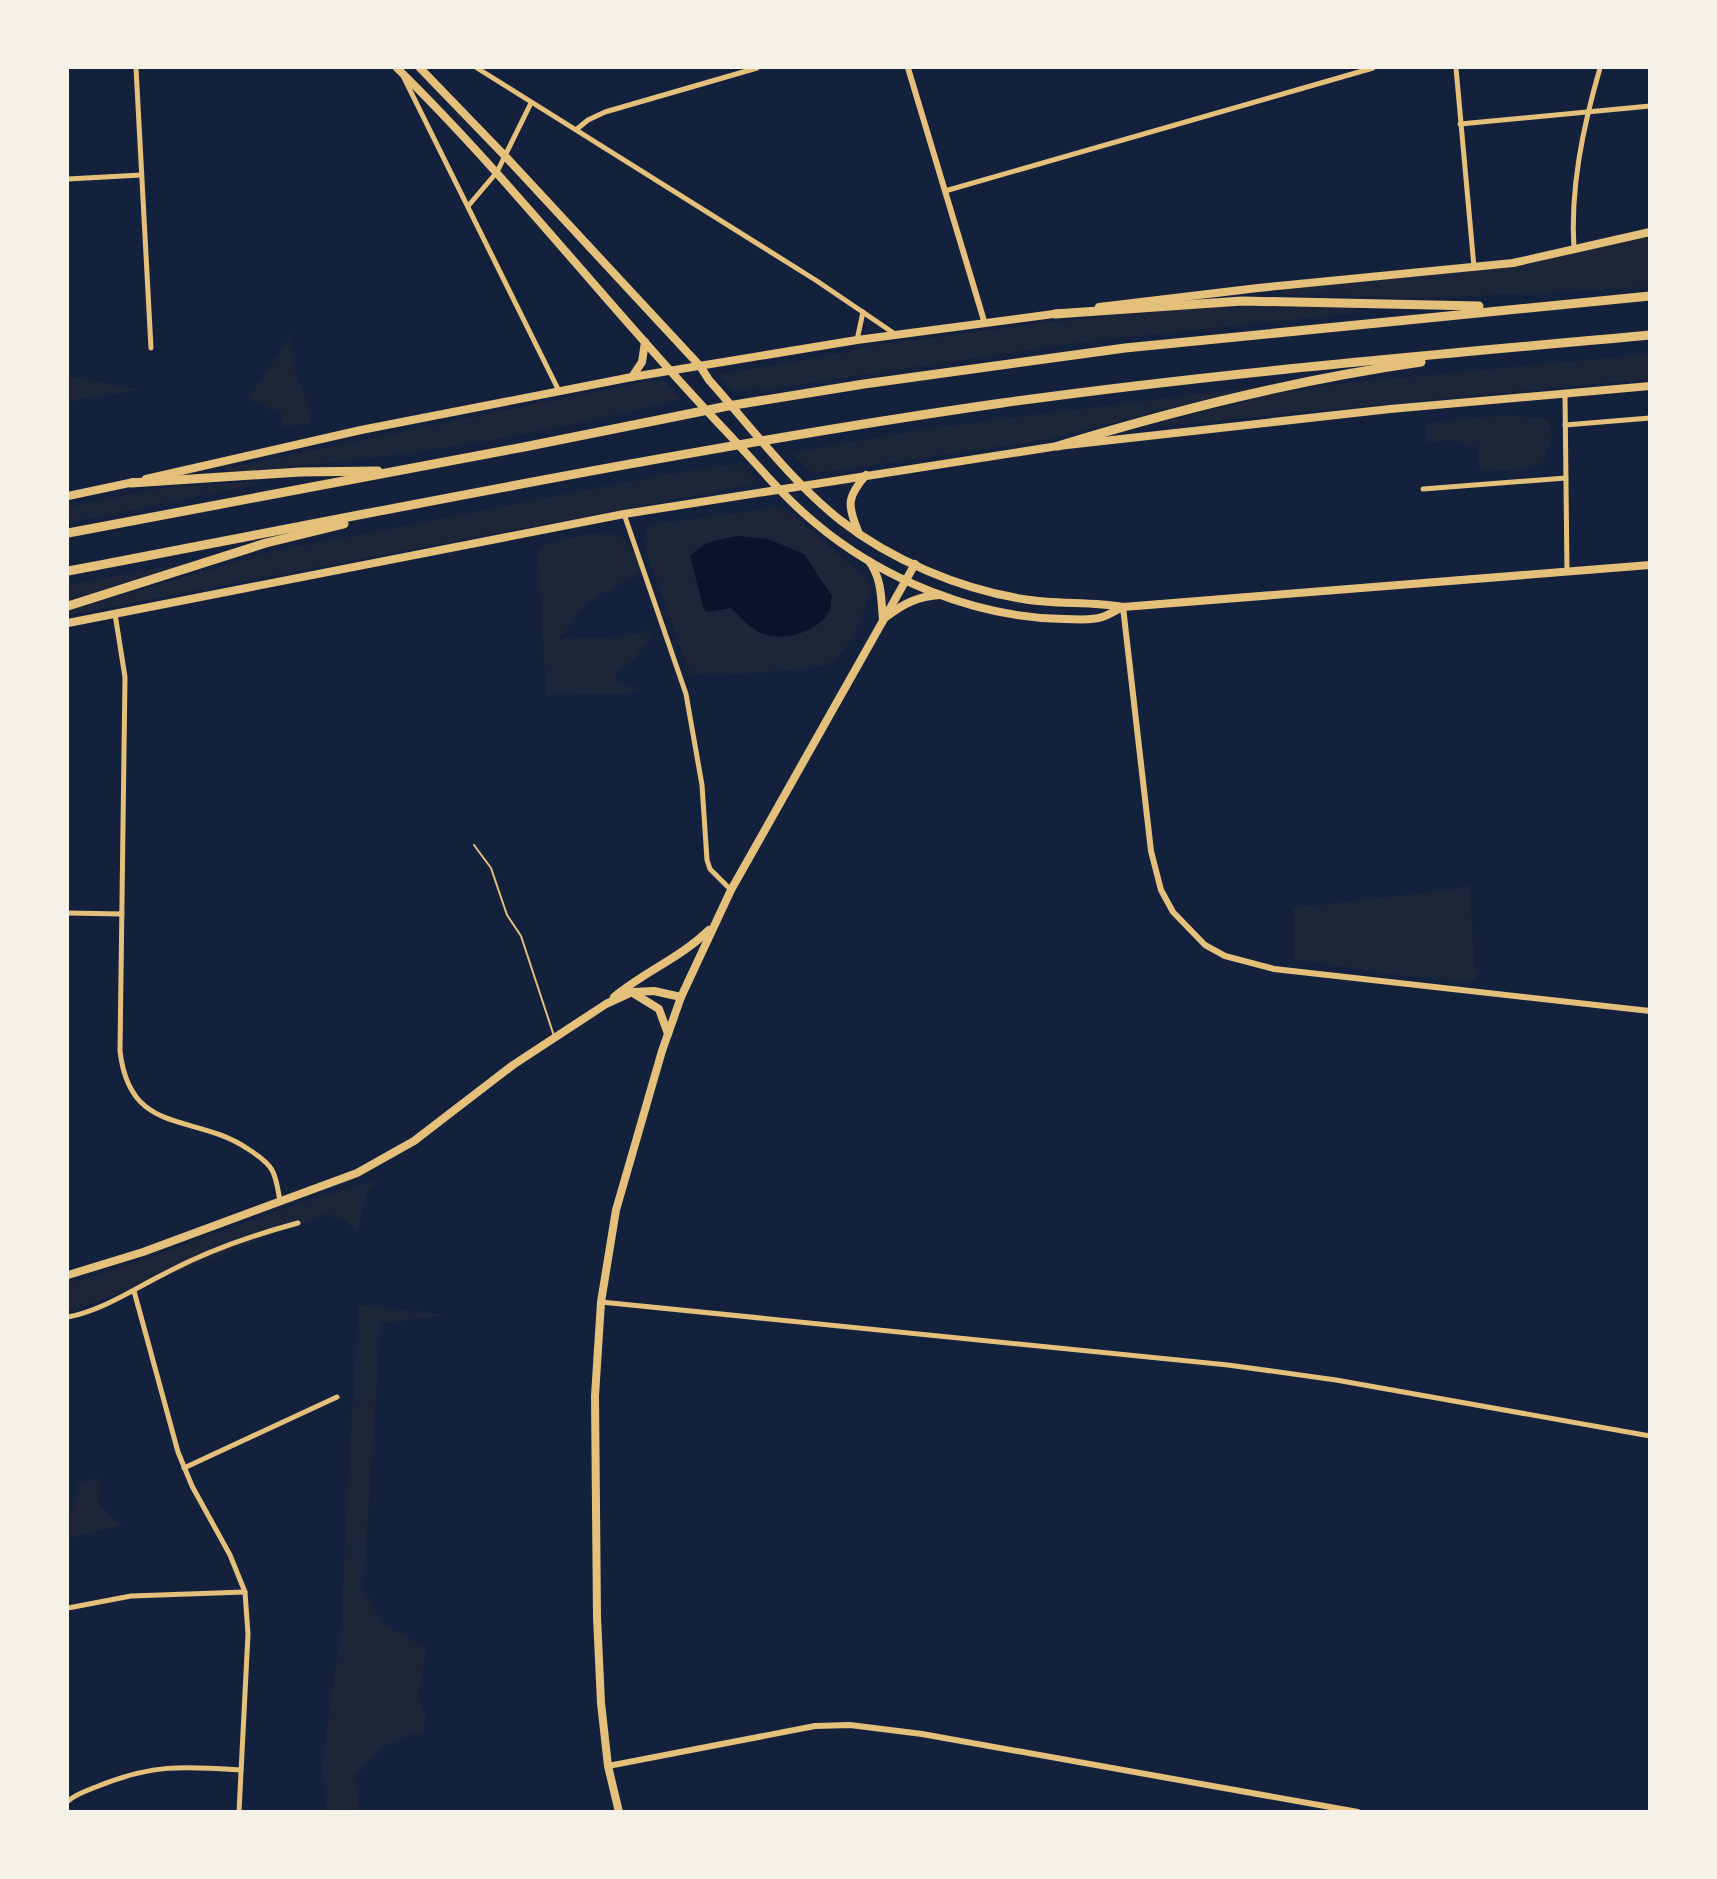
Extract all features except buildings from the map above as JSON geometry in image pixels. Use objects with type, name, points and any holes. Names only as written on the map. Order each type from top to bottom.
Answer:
[{"type":"highway","points":[[68,533],[728,406],[997,364],[1252,334],[1650,296]]},
{"type":"highway","points":[[1055,314],[1229,301],[1470,307],[1626,298]]},
{"type":"highway","points":[[68,571],[735,445],[1002,403],[1244,374],[1650,335]]},
{"type":"highway","points":[[1058,446],[1270,387],[1336,374],[1548,344]]},
{"type":"highway","points":[[130,483],[300,472],[395,471]]},
{"type":"highway","points":[[68,606],[266,543],[453,497]]},
{"type":"main road","points":[[420,68],[700,366],[709,380],[795,477],[841,520],[915,564],[986,591],[1022,599],[1100,603],[1123,607],[1650,565]]},
{"type":"main road","points":[[398,69],[497,172],[670,372],[815,523],[868,559],[906,579],[944,595],[998,612],[1043,619],[1100,618],[1123,607]]},
{"type":"main road","points":[[68,496],[343,434],[632,377],[857,340],[1055,314],[1258,288],[1530,261],[1650,232]]},
{"type":"main road","points":[[632,377],[642,362],[645,342]]},
{"type":"main road","points":[[68,623],[624,514],[1058,446],[1390,409],[1650,386]]},
{"type":"main road","points":[[858,531],[850,513],[851,496],[867,476]]},
{"type":"main road","points":[[868,559],[877,572],[882,588],[883,620]]},
{"type":"main road","points":[[619,1812],[608,1766],[600,1697],[595,1488],[595,1396],[601,1302],[616,1210],[668,1035],[681,997],[712,927],[915,564]]},
{"type":"main road","points":[[883,620],[902,604],[920,597],[944,595]]},
{"type":"main road","points":[[606,1004],[630,984],[688,950],[712,927]]},
{"type":"main road","points":[[68,1275],[143,1252],[357,1173],[414,1141],[554,1036],[606,1004],[632,992],[654,991],[681,997]]},
{"type":"main road","points":[[632,992],[659,1010],[665,1019],[668,1035]]},
{"type":"street","points":[[136,68],[151,348]]},
{"type":"street","points":[[477,68],[817,281],[897,335]]},
{"type":"street","points":[[577,129],[588,120],[605,112],[757,68]]},
{"type":"street","points":[[908,68],[985,324]]},
{"type":"street","points":[[945,191],[1373,68]]},
{"type":"street","points":[[1456,68],[1474,267]]},
{"type":"street","points":[[1574,250],[1572,205],[1588,112],[1600,68]]},
{"type":"street","points":[[398,69],[469,206],[559,391]]},
{"type":"street","points":[[469,206],[497,172],[531,103]]},
{"type":"street","points":[[1460,124],[1650,106]]},
{"type":"street","points":[[68,179],[141,175]]},
{"type":"street","points":[[857,340],[863,312]]},
{"type":"street","points":[[1565,394],[1567,572]]},
{"type":"street","points":[[1565,425],[1650,418]]},
{"type":"street","points":[[1423,489],[1566,478]]},
{"type":"street","points":[[624,514],[686,696],[702,786],[707,860],[710,869],[731,890]]},
{"type":"street","points":[[1123,607],[1154,871],[1173,912],[1205,945],[1225,956],[1274,969],[1650,1011]]},
{"type":"street","points":[[115,614],[125,677],[120,1051],[123,1075],[130,1090],[141,1104],[155,1114],[238,1142],[257,1155],[271,1169],[280,1201]]},
{"type":"street","points":[[68,913],[122,914]]},
{"type":"street","points":[[68,1317],[90,1313],[165,1273],[270,1230],[297,1223]]},
{"type":"street","points":[[134,1291],[184,1468],[230,1555],[245,1592],[248,1634],[239,1812]]},
{"type":"street","points":[[601,1302],[1239,1366],[1336,1380],[1650,1436]]},
{"type":"street","points":[[184,1468],[337,1397]]},
{"type":"street","points":[[68,1608],[131,1596],[245,1592]]},
{"type":"street","points":[[608,1766],[815,1726],[850,1725],[922,1734],[1358,1812]]},
{"type":"street","points":[[68,1802],[110,1781],[154,1768],[241,1770]]},
{"type":"lane","points":[[474,845],[491,868],[507,915],[520,936],[554,1036]]},
{"type":"shaded area","points":[[1649,236],[1649,287],[1435,298],[1284,294],[1283,289],[1522,266]]},
{"type":"shaded area","points":[[1215,305],[1354,308],[1365,312],[1090,341],[762,390],[754,387],[733,391],[718,375],[848,352],[873,345],[1044,323]]},
{"type":"shaded area","points":[[291,335],[293,365],[307,401],[310,423],[282,427],[282,415],[249,397]]},
{"type":"shaded area","points":[[1649,354],[1649,379],[1162,426],[1162,422],[1277,393],[1317,386]]},
{"type":"shaded area","points":[[68,376],[141,390],[68,401]]},
{"type":"shaded area","points":[[663,380],[681,399],[569,425],[456,446],[342,461],[227,472],[227,468],[622,386]]},
{"type":"shaded area","points":[[1260,386],[1044,440],[819,473],[812,473],[791,453],[925,429]]},
{"type":"shaded area","points":[[1505,415],[1547,419],[1552,436],[1544,462],[1512,470],[1480,468],[1476,447],[1454,440],[1427,443],[1426,423]]},
{"type":"shaded area","points":[[741,463],[756,480],[751,485],[68,615],[68,611],[270,552],[669,474]]},
{"type":"shaded area","points":[[258,481],[258,484],[68,523],[68,507],[160,488]]},
{"type":"shaded area","points":[[779,507],[797,518],[865,578],[869,588],[868,598],[856,630],[837,659],[831,663],[736,674],[699,675],[690,673],[645,549],[644,536],[649,525]]},
{"type":"shaded area","points":[[611,533],[622,537],[630,546],[640,567],[637,574],[593,599],[578,611],[571,625],[558,639],[620,637],[653,630],[635,659],[616,672],[616,680],[639,690],[622,694],[546,695],[538,554],[541,546],[588,534]]},
{"type":"shaded area","points":[[737,536],[768,539],[804,554],[832,596],[830,610],[824,618],[807,631],[774,636],[755,630],[731,608],[707,612],[704,609],[690,557],[705,544]]},
{"type":"shaded area","points":[[180,564],[180,566],[68,600],[68,585]]},
{"type":"shaded area","points":[[1470,884],[1474,966],[1479,975],[1470,982],[1395,975],[1294,959],[1293,908],[1450,890]]},
{"type":"shaded area","points":[[378,1180],[366,1195],[358,1232],[346,1220],[326,1214],[144,1285],[86,1306],[68,1309],[68,1283],[300,1203]]},
{"type":"shaded area","points":[[358,1305],[447,1315],[381,1323],[363,1590],[383,1624],[427,1648],[418,1697],[426,1716],[423,1732],[384,1747],[370,1758],[355,1775],[360,1811],[326,1811],[322,1762],[340,1636]]},
{"type":"shaded area","points":[[100,1478],[99,1505],[122,1525],[68,1538],[68,1518],[71,1516],[79,1482]]}]
